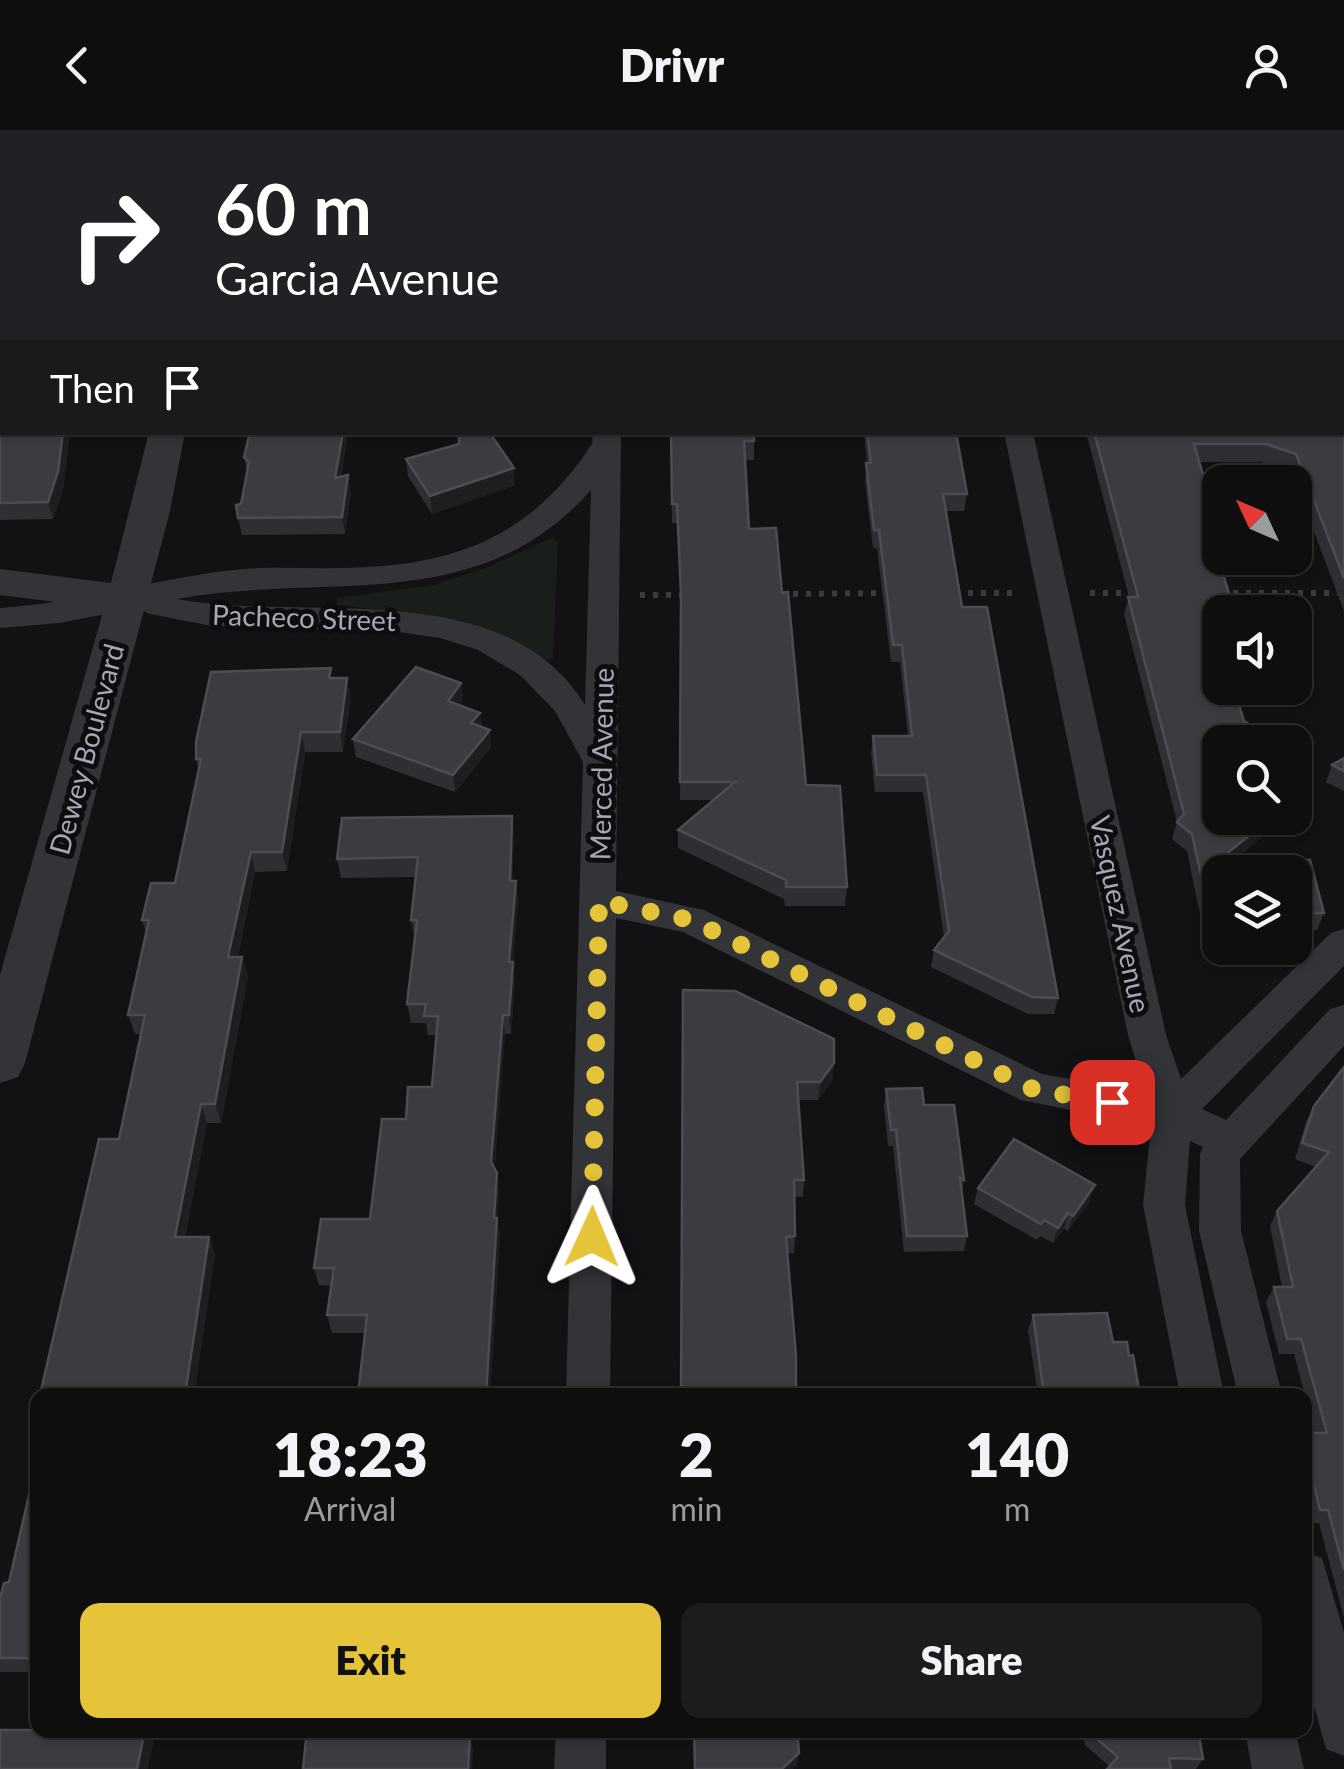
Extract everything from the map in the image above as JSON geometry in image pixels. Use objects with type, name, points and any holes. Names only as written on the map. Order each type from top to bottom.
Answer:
[{"type":"street","name":"Dewey Boulevard","points":[[0,1063],[128,600],[166,435]]},
{"type":"street","name":"Vasquez Avenue","points":[[1019,435],[1147,1035],[1172,1113],[1164,1205],[1201,1388]]},
{"type":"street","name":"Pacheco Street","points":[[0,618],[53,614],[237,580],[408,575],[460,564],[506,546],[544,524],[572,498],[607,438]]},
{"type":"street","name":"Merced Avenue","points":[[588,1388],[607,438]]},
{"type":"street","name":"Pacheco Street","points":[[0,582],[60,587],[230,616],[351,616],[402,619],[453,629],[495,645],[560,695],[585,728],[600,764]]},
{"type":"street","points":[[599,901],[691,920],[1035,1090],[1172,1113],[1230,1141]]},
{"type":"street","points":[[1172,1113],[1344,943]]},
{"type":"street","points":[[1258,1388],[1220,1231],[1220,1154],[1344,1020]]},
{"type":"street","points":[[1312,1603],[1344,1731]]},
{"type":"street","points":[[580,1769],[581,1738]]},
{"type":"street","points":[[1272,1738],[1278,1769]]},
{"type":"path","points":[[1210,593],[1344,592]]},
{"type":"path","points":[[948,593],[1011,593]]},
{"type":"path","points":[[1053,593],[1152,593]]},
{"type":"path","points":[[660,595],[702,594]]},
{"type":"path","points":[[771,594],[892,594]]},
{"type":"shaded area","points":[[553,537],[558,543],[553,658],[542,662],[474,626],[446,618],[338,605],[337,598],[433,585],[488,567]]},
{"type":"building","points":[[0,435],[63,435],[58,472],[48,502],[0,503]]},
{"type":"building","points":[[249,435],[342,435],[335,478],[348,475],[342,517],[238,518],[236,505],[241,504],[249,462],[244,457]]},
{"type":"building","points":[[459,435],[491,435],[514,468],[430,496],[406,459],[459,444]]},
{"type":"building","points":[[671,435],[754,435],[754,441],[744,441],[749,529],[776,528],[782,593],[788,592],[806,785],[840,786],[847,887],[786,887],[786,880],[678,830],[735,782],[680,782],[681,594],[677,504],[672,504]]},
{"type":"building","points":[[867,435],[957,435],[967,494],[943,494],[962,607],[987,607],[1058,998],[1032,997],[934,950],[949,931],[926,775],[877,775],[873,736],[912,736],[902,645],[893,645],[879,530],[874,530],[866,463],[871,463]]},
{"type":"building","points":[[1095,435],[1344,435],[1344,578],[1312,495],[1312,465],[1300,465],[1296,454],[1266,444],[1194,444],[1202,471],[1202,575],[1223,575],[1230,595],[1202,595],[1202,705],[1239,705],[1244,721],[1250,725],[1202,725],[1202,835],[1250,835],[1225,855],[1202,855],[1202,880],[1192,834],[1177,822],[1184,814],[1128,597],[1138,597]]},
{"type":"building","points":[[416,667],[461,683],[448,701],[480,713],[471,723],[490,730],[453,775],[353,739]]},
{"type":"building","points":[[331,668],[329,678],[347,678],[340,732],[301,732],[282,852],[251,852],[228,957],[242,957],[215,1104],[201,1104],[175,1237],[209,1237],[186,1388],[42,1388],[99,1139],[119,1139],[145,1015],[128,1015],[149,920],[142,920],[151,883],[175,883],[201,759],[196,759],[196,742],[211,672]]},
{"type":"building","points":[[1344,758],[1344,771],[1332,765]]},
{"type":"building","points":[[512,816],[510,881],[516,881],[509,962],[513,962],[509,1015],[503,1015],[491,1162],[497,1173],[497,1218],[486,1388],[359,1388],[367,1315],[327,1315],[334,1268],[314,1268],[321,1219],[370,1219],[382,1119],[406,1119],[408,1087],[432,1087],[438,1016],[424,1016],[426,1004],[407,1004],[417,920],[411,920],[418,857],[337,859],[342,818]]},
{"type":"building","points":[[1312,868],[1324,913],[1312,913]]},
{"type":"building","points":[[683,990],[735,991],[834,1039],[834,1063],[820,1082],[797,1082],[804,1180],[794,1180],[795,1236],[786,1237],[796,1388],[681,1388]]},
{"type":"building","points":[[1344,1067],[1344,1570],[1328,1510],[1320,1510],[1312,1477],[1312,1433],[1327,1433],[1301,1339],[1287,1339],[1274,1287],[1293,1287],[1277,1211],[1329,1152],[1302,1143],[1314,1106]]},
{"type":"building","points":[[922,1088],[924,1105],[954,1105],[967,1236],[907,1236],[896,1130],[891,1130],[886,1089]]},
{"type":"building","points":[[1014,1139],[1095,1185],[1073,1216],[1068,1213],[1058,1228],[1044,1220],[1041,1224],[978,1188]]},
{"type":"building","points":[[1107,1313],[1113,1342],[1127,1342],[1129,1356],[1133,1355],[1139,1388],[1043,1388],[1033,1315]]},
{"type":"building","points":[[30,1491],[30,1660],[0,1658],[0,1598],[4,1583],[9,1582]]},
{"type":"building","points":[[0,1730],[30,1730],[30,1738],[143,1738],[137,1769],[0,1769]]},
{"type":"building","points":[[306,1738],[470,1738],[468,1769],[303,1769]]},
{"type":"building","points":[[694,1738],[798,1738],[799,1753],[782,1769],[695,1769]]},
{"type":"building","points":[[1096,1738],[1199,1738],[1203,1759],[1169,1758],[1171,1769],[1107,1769],[1118,1757]]},
{"type":"route","points":[[592,1237],[599,901],[691,920],[1035,1090],[1112,1102]]}]
